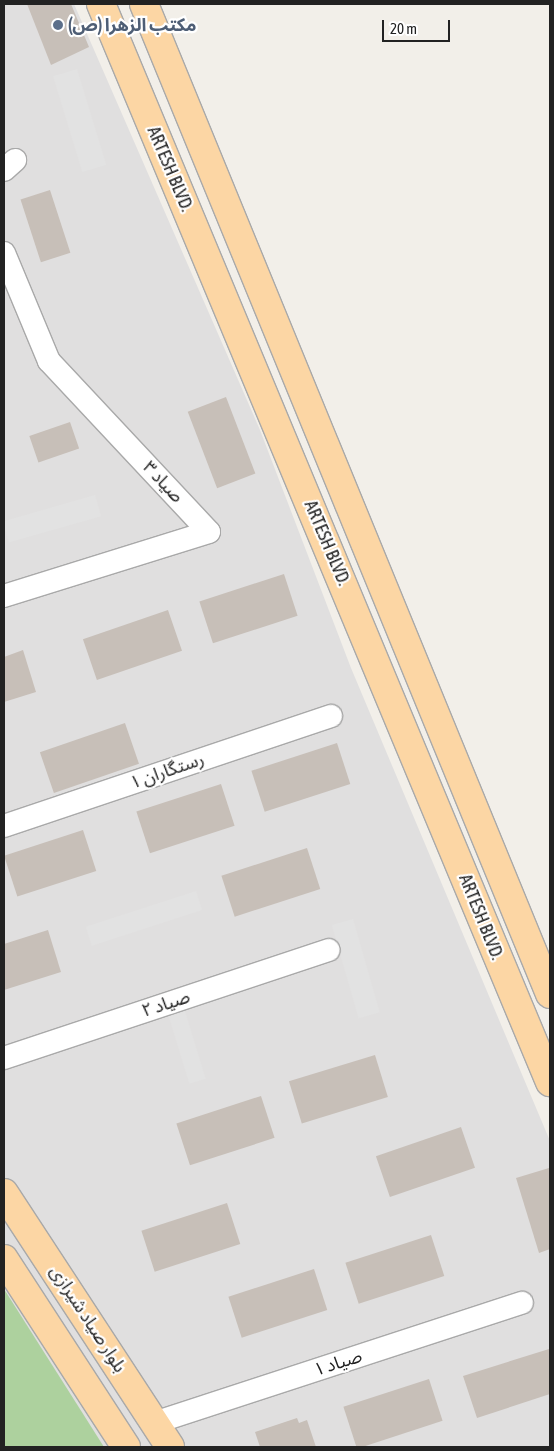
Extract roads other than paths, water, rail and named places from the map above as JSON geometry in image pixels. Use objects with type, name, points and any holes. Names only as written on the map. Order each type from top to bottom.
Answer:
[{"type":"main road","name":"ARTESH BLVD.","points":[[101,4],[550,1082]]},
{"type":"main road","name":"ARTESH BLVD.","points":[[144,4],[550,994]]},
{"type":"main road","name":"بلوار صیاد شیرازی","points":[[4,1193],[170,1447]]},
{"type":"main road","points":[[4,1259],[122,1442],[154,1423]]},
{"type":"street","name":"صیاد ۳","points":[[4,253],[50,361],[209,532],[4,596]]},
{"type":"street","name":"رستگاران ۱","points":[[4,826],[331,716]]},
{"type":"street","name":"صیاد ۲","points":[[4,1058],[329,950]]},
{"type":"street","name":"صیاد ۱","points":[[154,1423],[522,1303]]},
{"type":"place","name":"مکتب الزهرا (ص)","points":[[58,25]]}]
